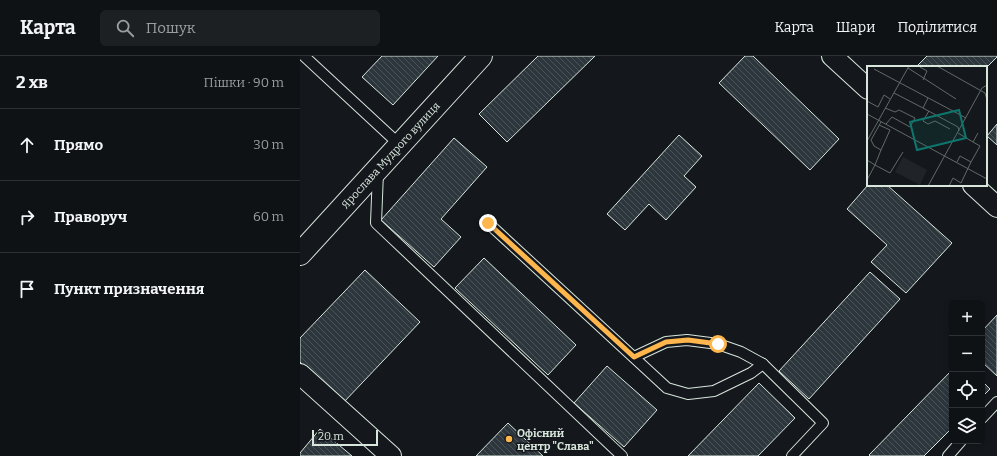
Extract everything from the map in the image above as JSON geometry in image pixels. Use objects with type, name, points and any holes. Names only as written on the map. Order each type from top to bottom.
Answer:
[{"type":"street","name":"Ярослава Мудрого вулиця","points":[[300,254],[482,56]]},
{"type":"street","points":[[832,56],[867,88]]},
{"type":"street","points":[[974,186],[997,207]]},
{"type":"street","points":[[300,374],[391,456]]},
{"type":"lane","points":[[304,56],[400,145]]},
{"type":"lane","points":[[378,169],[376,223],[622,456]]},
{"type":"lane","points":[[488,223],[666,388],[688,394],[714,391],[741,379],[763,364]]},
{"type":"lane","points":[[634,357],[666,342],[688,340],[718,344],[741,352],[763,364],[823,423],[792,456]]},
{"type":"lane","points":[[985,415],[997,402]]},
{"type":"lane","points":[[948,456],[958,444]]},
{"type":"building","points":[[382,56],[438,56],[393,105],[362,77]]},
{"type":"building","points":[[538,56],[595,56],[507,142],[479,114]]},
{"type":"building","points":[[745,56],[753,56],[839,139],[810,170],[719,83]]},
{"type":"building","points":[[927,56],[997,56],[987,67],[917,66]]},
{"type":"building","points":[[997,124],[997,145],[987,136]]},
{"type":"building","points":[[679,135],[702,156],[684,176],[696,187],[666,220],[649,204],[625,230],[607,214]]},
{"type":"building","points":[[454,138],[487,167],[441,219],[461,237],[434,267],[381,220]]},
{"type":"building","points":[[867,186],[888,186],[952,243],[906,293],[871,262],[887,245],[847,209]]},
{"type":"building","points":[[484,258],[576,345],[548,375],[455,288]]},
{"type":"building","points":[[365,270],[420,322],[343,403],[300,362],[300,338]]},
{"type":"building","points":[[870,272],[900,299],[809,399],[779,371]]},
{"type":"building","points":[[997,315],[997,376],[985,365],[985,328]]},
{"type":"building","points":[[607,366],[657,410],[624,447],[574,403]]},
{"type":"building","points":[[949,373],[949,431],[924,456],[869,455]]},
{"type":"building","points":[[759,383],[795,418],[758,456],[688,456]]},
{"type":"building","points":[[985,384],[990,389],[985,394]]},
{"type":"building","name":"Офісний центр \"Слава\"","points":[[508,423],[543,456],[476,456]]},
{"type":"building","points":[[320,429],[352,456],[300,456],[300,453]]},
{"type":"place","name":"Офісний центр \"Слава\"","points":[[509,439]]},
{"type":"route","points":[[488,223],[634,357],[666,342],[688,340],[718,344]]}]
